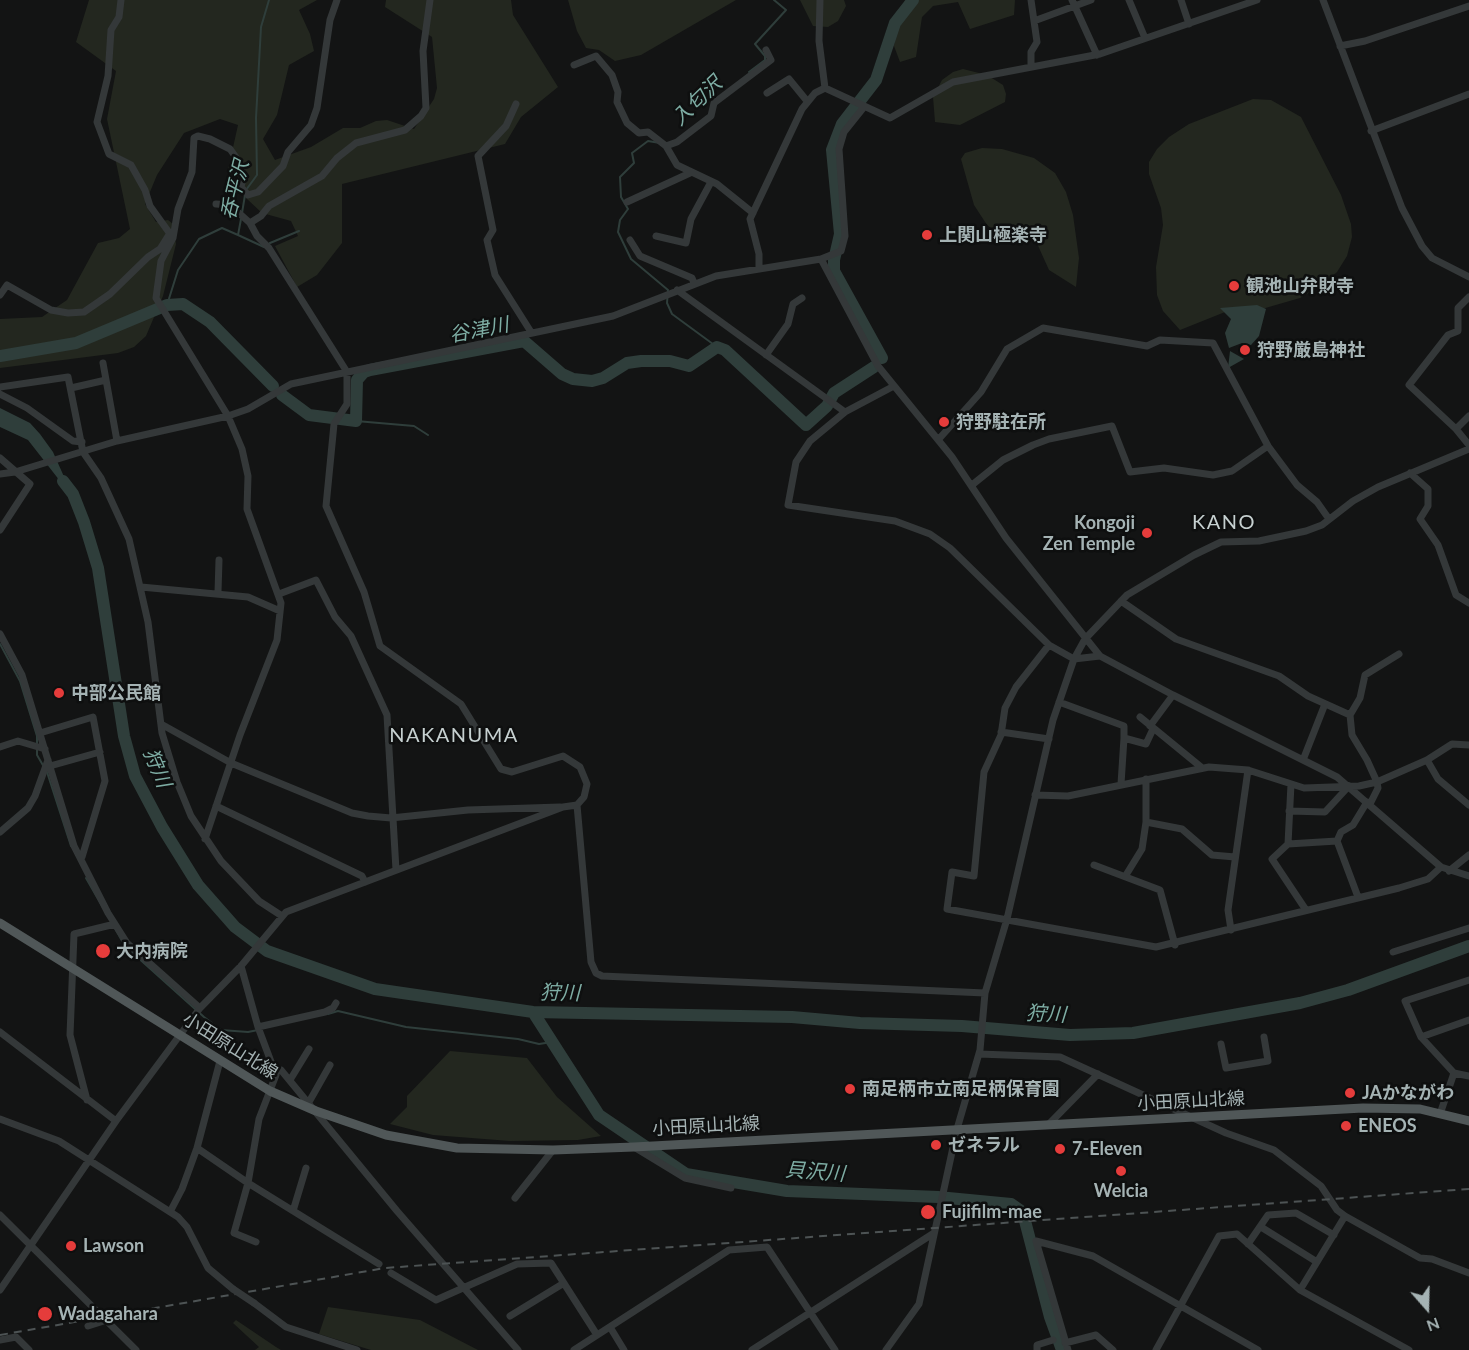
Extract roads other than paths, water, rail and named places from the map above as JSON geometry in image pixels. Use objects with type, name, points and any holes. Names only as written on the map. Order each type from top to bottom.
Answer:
[{"type":"main road","name":"小田原山北線","points":[[0,923],[270,1091],[316,1111],[386,1135],[424,1144],[457,1148],[553,1150],[634,1147],[1363,1108],[1420,1109],[1469,1121]]},
{"type":"street","points":[[121,0],[119,16],[111,30],[108,76],[97,122],[109,154],[131,165],[145,190],[150,206],[171,235]]},
{"type":"street","points":[[205,839],[274,648],[280,611],[279,594],[251,523],[248,509],[247,464],[228,416],[156,298],[161,261],[192,172],[194,138],[198,136],[210,139],[230,149],[240,163],[243,179],[241,187],[248,195],[258,192],[283,166],[288,152],[311,125],[316,108],[330,20],[337,0]]},
{"type":"street","points":[[250,223],[261,216],[269,206],[322,177],[337,158],[356,144],[405,130],[421,116],[426,108],[423,51],[430,0]]},
{"type":"street","points":[[820,0],[819,41],[825,88]]},
{"type":"street","points":[[1031,0],[1037,42],[1031,52],[1031,67]]},
{"type":"street","points":[[1034,21],[1073,3],[1091,0]]},
{"type":"street","points":[[1129,0],[1145,39]]},
{"type":"street","points":[[1182,0],[1189,24]]},
{"type":"street","points":[[825,88],[890,118],[953,82],[1097,55],[1257,0]]},
{"type":"street","points":[[1323,0],[1371,131],[1402,208],[1422,246],[1438,262],[1469,277]]},
{"type":"street","points":[[1073,3],[1097,55]]},
{"type":"street","points":[[1340,46],[1365,41],[1469,6]]},
{"type":"street","points":[[666,146],[677,142],[711,116],[714,103],[771,60],[766,50]]},
{"type":"street","points":[[574,65],[596,56],[612,75],[618,92],[617,102],[627,123],[639,133],[648,132],[666,146],[677,165],[711,182],[753,213]]},
{"type":"street","points":[[767,93],[789,79],[807,101]]},
{"type":"street","points":[[759,268],[759,254],[750,219],[807,101],[825,88]]},
{"type":"street","points":[[1371,131],[1469,94]]},
{"type":"street","points":[[516,104],[506,126],[478,156],[493,230],[487,240],[495,275],[531,332]]},
{"type":"street","points":[[0,474],[83,453],[117,441],[228,416],[248,409],[291,384],[613,316],[694,283],[759,268],[821,259],[841,251],[845,236],[839,149],[844,132],[864,107]]},
{"type":"street","points":[[627,202],[690,172]]},
{"type":"street","points":[[656,236],[686,243],[691,219],[711,182]]},
{"type":"street","points":[[161,724],[231,763],[352,813],[392,818],[468,810],[563,807],[577,805],[584,797],[588,784],[580,767],[563,756],[512,772],[501,769],[460,704],[380,645],[364,591],[326,506],[334,424],[347,404],[347,372],[269,248],[257,236],[250,223],[230,204],[216,204]]},
{"type":"street","points":[[0,295],[7,285],[51,310],[68,313],[84,312],[110,294],[148,257],[160,249],[171,235]]},
{"type":"street","points":[[630,240],[640,256],[692,278],[694,283]]},
{"type":"street","points":[[821,259],[868,351],[972,485],[1006,538],[1100,656],[1337,777],[1445,869],[1469,876]]},
{"type":"street","points":[[677,290],[845,412]]},
{"type":"street","points":[[886,1350],[919,1304],[957,1129],[980,1052],[984,996],[1008,919],[1048,739],[1074,659],[1085,639],[1121,601],[1194,555],[1221,543],[1287,536],[1322,525],[1353,501],[1469,447],[1456,429],[1409,385],[1448,335],[1458,331],[1458,308],[1469,297]]},
{"type":"street","points":[[766,355],[788,324],[793,304],[802,298]]},
{"type":"street","points":[[938,440],[981,392],[1007,349],[1043,328],[1147,346],[1160,340],[1213,343],[1268,446],[1297,485],[1317,502],[1329,519]]},
{"type":"street","points":[[103,363],[117,441]]},
{"type":"street","points":[[0,387],[68,377],[83,453],[101,478],[124,524],[141,587],[161,724],[177,782],[191,816],[205,839],[259,901],[282,915]]},
{"type":"street","points":[[71,388],[106,380]]},
{"type":"street","points":[[894,386],[845,412],[810,441],[796,462],[788,505],[895,521],[930,534],[950,548],[1049,645],[1074,659],[1100,656]]},
{"type":"street","points":[[0,394],[34,412],[73,441],[82,442]]},
{"type":"street","points":[[1456,429],[1469,416]]},
{"type":"street","points":[[972,485],[1003,460],[1033,445],[1049,439],[1112,426],[1130,472],[1164,468],[1214,475],[1232,471],[1268,446]]},
{"type":"street","points":[[0,458],[19,471],[30,484],[0,530]]},
{"type":"street","points":[[1410,473],[1428,489],[1428,506],[1420,519],[1438,544],[1456,595],[1469,603]]},
{"type":"street","points":[[218,592],[219,560]]},
{"type":"street","points":[[279,594],[316,580],[335,616],[351,636],[387,715],[396,870]]},
{"type":"street","points":[[141,587],[218,592],[248,597],[280,611]]},
{"type":"street","points":[[1121,601],[1176,639],[1279,676],[1325,704],[1350,715]]},
{"type":"street","points":[[0,634],[22,675],[74,846],[82,857],[115,924],[127,943],[200,1008]]},
{"type":"street","points":[[1049,645],[1016,687],[1005,708],[1001,732],[984,772],[975,876],[952,872],[947,909],[1073,931],[1108,941],[1156,947],[1175,945],[1428,879],[1469,855]]},
{"type":"street","points":[[1358,897],[1337,841],[1341,832],[1353,825],[1378,788],[1367,760],[1352,735],[1350,715],[1360,698],[1365,675],[1399,654]]},
{"type":"street","points":[[1125,738],[1146,744],[1152,727],[1173,695]]},
{"type":"street","points":[[1059,702],[1124,726],[1121,784]]},
{"type":"street","points":[[1303,760],[1325,704]]},
{"type":"street","points":[[40,733],[93,717],[105,781],[82,857]]},
{"type":"street","points":[[1140,717],[1201,767]]},
{"type":"street","points":[[1001,732],[1048,739]]},
{"type":"street","points":[[0,747],[18,741],[45,749]]},
{"type":"street","points":[[1035,795],[1068,796],[1201,767],[1227,766],[1248,770],[1304,788],[1349,786],[1377,782],[1427,760],[1452,744],[1469,745]]},
{"type":"street","points":[[49,763],[100,752]]},
{"type":"street","points":[[1427,760],[1438,779],[1469,806]]},
{"type":"street","points":[[0,832],[28,808],[49,763]]},
{"type":"street","points":[[1231,930],[1228,910],[1248,770]]},
{"type":"street","points":[[1126,875],[1142,849],[1146,822],[1146,779]]},
{"type":"street","points":[[1288,844],[1291,784]]},
{"type":"street","points":[[1288,811],[1325,812],[1349,786]]},
{"type":"street","points":[[577,805],[591,962],[599,975],[984,996]]},
{"type":"street","points":[[216,806],[362,876],[365,882]]},
{"type":"street","points":[[0,1290],[116,1121],[180,1034],[200,1008],[241,966],[282,915],[563,807]]},
{"type":"street","points":[[1146,822],[1182,829],[1212,855],[1235,857]]},
{"type":"street","points":[[1306,910],[1272,859],[1288,844],[1337,841]]},
{"type":"street","points":[[1095,865],[1160,890],[1175,945]]},
{"type":"street","points":[[87,1100],[70,1035],[74,934],[115,924]]},
{"type":"street","points":[[1393,952],[1469,928]]},
{"type":"street","points":[[241,966],[258,1027],[275,1072],[260,1119],[248,1183],[234,1233],[256,1242]]},
{"type":"street","points":[[1469,980],[1405,1001],[1421,1037],[1454,1073],[1469,1076]]},
{"type":"street","points":[[258,1027],[325,1012],[333,1008],[336,1003]]},
{"type":"street","points":[[1421,1037],[1469,1020]]},
{"type":"street","points":[[0,1032],[116,1121]]},
{"type":"street","points":[[1221,1044],[1226,1068],[1268,1061],[1264,1037]]},
{"type":"street","points":[[290,1080],[309,1049]]},
{"type":"street","points":[[980,1052],[1060,1057],[1240,1139],[1274,1150],[1321,1186],[1337,1210],[1345,1216],[1420,1258],[1432,1259],[1469,1273]]},
{"type":"street","points":[[170,1212],[182,1189],[197,1148],[220,1061]]},
{"type":"street","points":[[309,1102],[330,1065]]},
{"type":"street","points":[[275,1072],[281,1070],[290,1080],[390,1202],[518,1350]]},
{"type":"street","points":[[1440,1114],[1454,1073]]},
{"type":"street","points":[[1048,1125],[1098,1074]]},
{"type":"street","points":[[0,1119],[59,1141],[170,1212],[183,1222],[207,1268],[286,1327],[357,1350]]},
{"type":"street","points":[[634,1147],[685,1178],[730,1188]]},
{"type":"street","points":[[197,1148],[248,1183],[379,1264]]},
{"type":"street","points":[[515,1198],[553,1150]]},
{"type":"street","points":[[293,1211],[306,1168]]},
{"type":"street","points":[[1248,1244],[1268,1215],[1296,1213],[1334,1235]]},
{"type":"street","points":[[0,1215],[136,1350]]},
{"type":"street","points":[[1300,1290],[1345,1216]]},
{"type":"street","points":[[1261,1227],[1317,1262]]},
{"type":"street","points":[[752,1350],[934,1233]]},
{"type":"street","points":[[1156,1350],[1219,1236],[1237,1234],[1300,1290],[1409,1350]]},
{"type":"street","points":[[1113,1350],[1096,1335],[1066,1346],[1036,1240],[1094,1256],[1258,1350]]},
{"type":"street","points":[[574,1350],[729,1250],[767,1247],[835,1350]]},
{"type":"street","points":[[391,1273],[436,1300],[517,1264],[550,1263],[597,1335]]},
{"type":"street","points":[[510,1316],[564,1283]]},
{"type":"street","points":[[88,1326],[107,1320]]},
{"type":"street","points":[[610,1327],[624,1350]]},
{"type":"street","points":[[0,1340],[16,1337],[29,1350]]},
{"type":"street","points":[[1037,1350],[1037,1345],[1053,1340]]},
{"type":"waterway","name":"呑平沢","points":[[246,190],[257,175],[256,118],[261,27],[269,0]]},
{"type":"waterway","name":"入匂沢","points":[[749,72],[765,60],[765,56],[755,44],[786,10],[774,0]]},
{"type":"waterway","name":"谷津川","points":[[882,358],[834,271],[840,234],[832,150],[842,124],[876,80],[895,23],[913,0]]},
{"type":"waterway","name":"入匂沢","points":[[660,143],[648,141],[632,153],[634,163],[620,177],[621,197],[628,209],[620,220],[618,232],[631,259],[668,290],[667,303],[672,314],[717,347]]},
{"type":"waterway","name":"呑平沢","points":[[242,213],[245,195]]},
{"type":"waterway","name":"呑平沢","points":[[167,305],[178,270],[199,239],[222,228],[238,235],[241,219]]},
{"type":"waterway","points":[[270,243],[299,231]]},
{"type":"waterway","points":[[238,235],[264,247]]},
{"type":"waterway","name":"谷津川","points":[[0,356],[76,343],[167,305],[183,304],[210,322],[273,386]]},
{"type":"waterway","name":"谷津川","points":[[282,395],[309,415],[356,421],[357,380],[364,372],[370,370],[524,341],[562,374],[573,379],[592,381],[603,378],[627,363],[670,361],[689,366],[717,347],[725,350],[806,425],[827,406],[834,393],[874,367]]},
{"type":"waterway","points":[[356,421],[414,426],[428,435]]},
{"type":"waterway","name":"狩川","points":[[63,481],[73,494],[98,568],[124,736],[135,776],[162,827],[198,885],[235,927],[267,951],[375,989],[533,1012],[792,1017],[860,1023],[962,1026],[1070,1035],[1133,1033],[1300,1003],[1348,990],[1469,946]]},
{"type":"waterway","points":[[0,644],[20,681],[37,736],[37,755],[44,767]]},
{"type":"waterway","points":[[47,772],[71,846]]},
{"type":"waterway","points":[[86,878],[125,946],[204,1017],[221,1030],[248,1032],[258,1030]]},
{"type":"waterway","points":[[328,1014],[338,1011],[406,1027],[518,1039],[539,1044],[552,1042]]},
{"type":"waterway","name":"貝沢川","points":[[533,1012],[599,1115],[686,1174],[787,1191],[938,1197],[1011,1204],[1021,1211],[1024,1217],[1050,1317],[1062,1350]]},
{"type":"railway","points":[[0,1335],[385,1268],[1469,1189]]},
{"type":"place","name":"上関山極楽寺","points":[[927,235]]},
{"type":"place","name":"観池山弁財寺","points":[[1234,286]]},
{"type":"place","name":"狩野厳島神社","points":[[1245,350]]},
{"type":"place","name":"狩野駐在所","points":[[944,422]]},
{"type":"place","name":"Kongoji Zen Temple","points":[[1147,533]]},
{"type":"place","name":"中部公民館","points":[[59,693]]},
{"type":"place","name":"大内病院","points":[[103,951]]},
{"type":"place","name":"南足柄市立南足柄保育園","points":[[850,1089]]},
{"type":"place","name":"JAかながわ","points":[[1350,1093]]},
{"type":"place","name":"ENEOS","points":[[1346,1126]]},
{"type":"place","name":"ゼネラル","points":[[936,1145]]},
{"type":"place","name":"7-Eleven","points":[[1060,1149]]},
{"type":"place","name":"Welcia","points":[[1121,1171]]},
{"type":"place","name":"Fujifilm-mae","points":[[928,1212]]},
{"type":"place","name":"Lawson","points":[[71,1246]]},
{"type":"place","name":"Wadagahara","points":[[45,1314]]},
{"type":"district","name":"KANO","points":[[1224,523]]},
{"type":"district","name":"NAKANUMA","points":[[454,736]]}]
